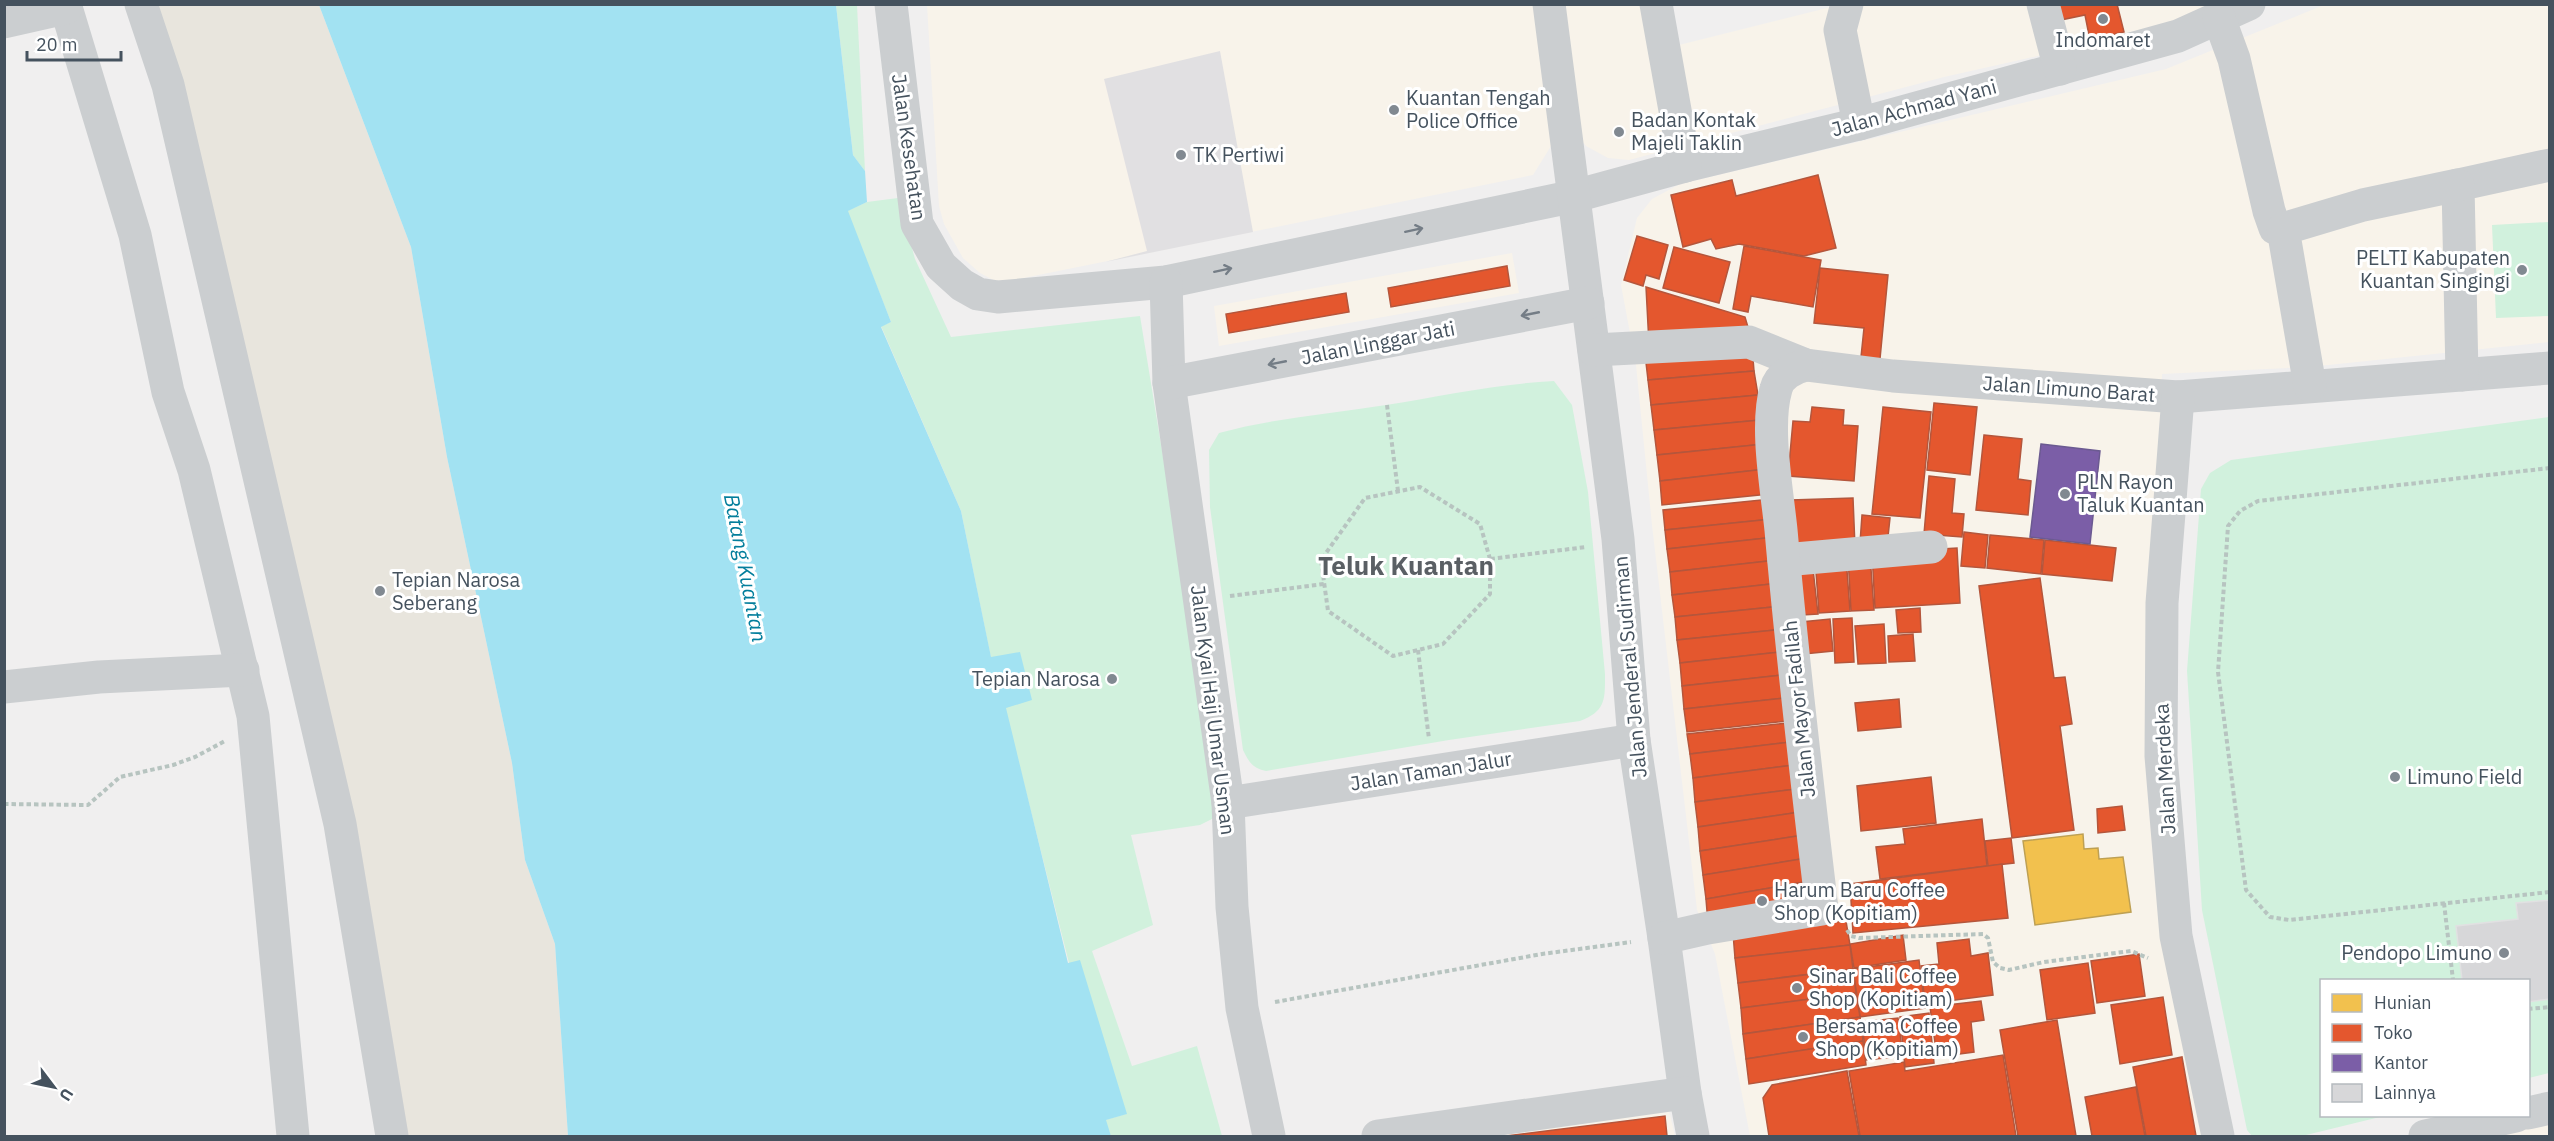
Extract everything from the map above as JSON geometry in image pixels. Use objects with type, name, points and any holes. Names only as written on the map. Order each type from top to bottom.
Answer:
[{"type":"street","points":[[141,4],[168,86],[340,824],[392,1137]]},
{"type":"street","name":"Jalan Kesehatan","points":[[891,4],[917,224],[941,266],[962,285],[978,294],[998,297],[1166,282]]},
{"type":"street","name":"Jalan Jenderal Sudirman","points":[[1549,4],[1618,539],[1634,740],[1693,1137]]},
{"type":"street","points":[[1656,4],[1684,166]]},
{"type":"street","points":[[1847,4],[1840,30],[1860,124]]},
{"type":"street","points":[[2043,4],[2060,69]]},
{"type":"street","name":"Jalan Achmad Yani","points":[[1575,196],[1684,166],[1860,124],[2178,36],[2249,4]]},
{"type":"street","points":[[4,22],[65,6],[135,235],[168,392],[194,470],[253,716],[293,1137]]},
{"type":"street","points":[[2218,18],[2234,59],[2269,211],[2275,228],[2283,229],[2363,205],[2550,165]]},
{"type":"street","points":[[2458,185],[2462,375]]},
{"type":"street","points":[[1166,282],[1575,196]]},
{"type":"street","points":[[2283,229],[2310,386]]},
{"type":"street","name":"Jalan Kyai Haji Umar Usman","points":[[1166,282],[1169,383],[1228,803],[1232,907],[1242,1008],[1269,1137]]},
{"type":"street","name":"Jalan Linggar Jati","points":[[1169,383],[1588,303]]},
{"type":"street","name":"Jalan Limuno Barat","points":[[1594,350],[1749,342],[1806,365],[1893,376],[2178,397],[2550,368]]},
{"type":"street","name":"Jalan Mayor Fadilah","points":[[1806,365],[1796,367],[1786,374],[1776,389],[1772,429],[1822,909]]},
{"type":"street","name":"Jalan Merdeka","points":[[2178,397],[2162,603],[2161,756],[2176,936],[2218,1137]]},
{"type":"street","points":[[1784,560],[1931,547]]},
{"type":"street","points":[[4,687],[99,677],[243,670]]},
{"type":"street","name":"Jalan Taman Jalur","points":[[1228,803],[1634,740]]},
{"type":"street","points":[[1664,938],[1708,928],[1822,909]]},
{"type":"street","points":[[1378,1137],[1685,1093]]},
{"type":"street","points":[[2530,1113],[2550,1108]]},
{"type":"street","points":[[2425,1137],[2512,1117]]},
{"type":"path","points":[[1387,405],[1398,491]]},
{"type":"path","points":[[2550,468],[2258,501],[2240,511],[2228,526],[2217,672],[2246,890],[2270,917],[2289,920],[2550,892]]},
{"type":"path","points":[[1420,487],[1480,524],[1490,560],[1490,594],[1443,644],[1393,656],[1328,611],[1321,560],[1365,498],[1398,491],[1420,487]]},
{"type":"path","points":[[1490,560],[1593,546]]},
{"type":"path","points":[[1199,599],[1324,584]]},
{"type":"path","points":[[1418,650],[1429,743]]},
{"type":"path","points":[[4,804],[88,805],[120,777],[173,765],[195,757],[221,742],[254,733]]},
{"type":"path","points":[[2444,903],[2453,979]]},
{"type":"path","points":[[1822,909],[1836,917],[1851,936],[1983,934],[1988,938],[1993,962],[2000,968],[2009,970],[2044,962],[2131,951],[2160,963],[2182,964]]},
{"type":"path","points":[[1242,1008],[1542,954],[1664,938]]},
{"type":"path","points":[[2530,1009],[2550,1007]]},
{"type":"shaded area","points":[[927,5],[1535,5],[1551,146],[1533,175],[999,283],[980,273],[963,258],[944,224],[939,206]]},
{"type":"shaded area","points":[[1564,5],[1647,5],[1651,52],[1839,5],[2220,5],[2158,29],[1944,77],[1629,160],[1608,158],[1586,146],[1577,135]]},
{"type":"shaded area","points":[[2324,5],[2549,5],[2549,342],[2309,367],[2162,374],[2150,801],[2203,1136],[1750,1136],[1715,954],[1697,910],[1652,525],[1636,365],[1621,285],[1637,218],[1652,199],[1680,184],[2166,69]]},
{"type":"shaded area","name":"TK Pertiwi","points":[[1220,51],[1253,232],[1105,262],[1147,251],[1104,79]]},
{"type":"shaded area","points":[[1512,253],[1519,293],[1219,346],[1214,306]]},
{"type":"shaded area","points":[[1669,1111],[1675,1136],[1471,1136]]},
{"type":"shaded area","points":[[2549,1124],[2549,1136],[2489,1136]]},
{"type":"green space","points":[[836,5],[857,5],[865,171],[853,155]]},
{"type":"green space","name":"Tepian Narosa","points":[[898,198],[915,259],[951,337],[1140,316],[1181,567],[1214,818],[1200,825],[1131,835],[1153,925],[1092,951],[1132,1066],[1197,1046],[1222,1136],[1111,1136],[1105,1120],[1126,1114],[1069,963],[1005,708],[1020,653],[991,658],[961,511],[881,326],[891,322],[847,211],[867,202]]},
{"type":"green space","name":"PELTI Kabupaten Kuantan Singingi","points":[[2549,222],[2549,316],[2496,318],[2492,225]]},
{"type":"green space","points":[[1554,381],[1572,405],[1588,492],[1605,674],[1604,697],[1599,708],[1595,713],[1580,721],[1449,740],[1266,771],[1254,766],[1243,750],[1210,507],[1209,450],[1219,433],[1281,420],[1491,388]]},
{"type":"green space","name":"Limuno Field","points":[[2549,417],[2549,1073],[2530,1078],[2530,979],[2320,979],[2320,1117],[2380,1117],[2302,1136],[2252,1136],[2247,1130],[2202,910],[2187,671],[2201,489],[2210,473],[2231,460]]},
{"type":"sand","name":"Tepian Narosa Seberang","points":[[150,5],[319,5],[411,247],[447,457],[512,763],[525,860],[555,944],[568,1136],[392,1136]]},
{"type":"water","name":"Batang Kuantan","points":[[319,5],[836,5],[853,155],[865,171],[867,202],[848,211],[891,322],[881,327],[961,511],[991,657],[1020,652],[1032,700],[1006,708],[1068,963],[1080,960],[1127,1114],[1106,1120],[1111,1136],[568,1136],[555,944],[525,860],[512,763],[447,457],[411,247]]},
{"type":"building: Hunian","points":[[2083,834],[2084,849],[2098,848],[2099,859],[2123,857],[2131,912],[2035,925],[2023,841]]},
{"type":"building: Toko","name":"Indomaret","points":[[2046,4],[2117,4],[2124,32],[2090,40],[2085,15],[2051,22]]},
{"type":"building: Toko","points":[[1818,175],[1836,248],[1804,256],[1739,244],[1716,249],[1711,239],[1683,247],[1671,195],[1732,180],[1736,196]]},
{"type":"building: Toko","points":[[1637,236],[1668,245],[1659,279],[1646,275],[1643,286],[1624,280]]},
{"type":"building: Toko","points":[[1744,246],[1821,260],[1813,307],[1751,296],[1748,312],[1733,309]]},
{"type":"building: Toko","points":[[1674,247],[1730,262],[1719,303],[1663,288]]},
{"type":"building: Toko","points":[[1507,266],[1510,286],[1391,307],[1388,288]]},
{"type":"building: Toko","points":[[1820,268],[1888,275],[1880,359],[1861,357],[1864,328],[1814,323]]},
{"type":"building: Toko","points":[[1646,287],[1745,317],[1750,334],[1649,344]]},
{"type":"building: Toko","points":[[1346,293],[1349,312],[1229,333],[1226,314]]},
{"type":"building: Toko","points":[[1752,346],[1754,371],[1648,380],[1645,354]]},
{"type":"building: Toko","points":[[1754,371],[1758,395],[1651,405],[1648,380]]},
{"type":"building: Toko","points":[[1758,395],[1760,420],[1654,430],[1651,405]]},
{"type":"building: Toko","points":[[1934,403],[1977,407],[1970,475],[1927,470]]},
{"type":"building: Toko","points":[[1812,407],[1844,410],[1843,425],[1858,426],[1854,481],[1788,476],[1793,421],[1810,422]]},
{"type":"building: Toko","points":[[1883,407],[1931,412],[1920,518],[1872,514]]},
{"type":"building: Toko","points":[[1760,420],[1764,444],[1657,455],[1654,430]]},
{"type":"building: Toko","points":[[1984,435],[2022,439],[2018,479],[2031,481],[2028,515],[1976,510]]},
{"type":"building: Toko","points":[[1764,444],[1766,469],[1660,481],[1657,455]]},
{"type":"building: Toko","points":[[1766,469],[1769,494],[1662,505],[1660,481]]},
{"type":"building: Toko","points":[[1929,476],[1955,479],[1952,513],[1964,514],[1962,537],[1924,534]]},
{"type":"building: Toko","points":[[1853,498],[1855,547],[1793,549],[1791,500]]},
{"type":"building: Toko","points":[[1771,499],[1772,519],[1665,530],[1663,510]]},
{"type":"building: Toko","points":[[1862,515],[1890,518],[1887,546],[1860,543]]},
{"type":"building: Toko","points":[[1772,519],[1775,537],[1667,549],[1665,530]]},
{"type":"building: Toko","points":[[1964,532],[1988,535],[1985,568],[1961,566]]},
{"type":"building: Toko","points":[[1990,535],[2044,540],[2041,574],[1987,568]]},
{"type":"building: Toko","points":[[1775,537],[1777,560],[1670,572],[1667,549]]},
{"type":"building: Toko","points":[[2045,540],[2116,548],[2112,581],[2042,574]]},
{"type":"building: Toko","points":[[1957,548],[1960,603],[1875,608],[1872,553]]},
{"type":"building: Toko","points":[[1870,555],[1874,610],[1851,611],[1848,557]]},
{"type":"building: Toko","points":[[1846,557],[1850,611],[1819,613],[1815,559]]},
{"type":"building: Toko","points":[[1777,560],[1780,583],[1672,595],[1670,572]]},
{"type":"building: Toko","points":[[1812,560],[1818,614],[1802,615],[1797,561]]},
{"type":"building: Toko","points":[[2040,578],[2054,678],[2065,677],[2072,724],[2060,726],[2074,830],[2012,838],[1979,586]]},
{"type":"building: Toko","points":[[1780,583],[1783,606],[1675,617],[1672,595]]},
{"type":"building: Toko","points":[[1783,606],[1786,629],[1677,640],[1675,617]]},
{"type":"building: Toko","points":[[1920,608],[1921,632],[1898,633],[1896,610]]},
{"type":"building: Toko","points":[[1852,618],[1854,662],[1835,663],[1833,619]]},
{"type":"building: Toko","points":[[1830,619],[1833,651],[1804,654],[1801,622]]},
{"type":"building: Toko","points":[[1884,624],[1886,663],[1858,664],[1855,626]]},
{"type":"building: Toko","points":[[1786,629],[1788,651],[1680,663],[1677,640]]},
{"type":"building: Toko","points":[[1913,634],[1915,661],[1889,662],[1888,636]]},
{"type":"building: Toko","points":[[1788,651],[1791,674],[1682,686],[1680,663]]},
{"type":"building: Toko","points":[[1791,674],[1794,697],[1684,709],[1682,686]]},
{"type":"building: Toko","points":[[1794,697],[1796,720],[1687,732],[1684,709]]},
{"type":"building: Toko","points":[[1899,699],[1901,727],[1858,731],[1855,703]]},
{"type":"building: Toko","points":[[1797,722],[1799,741],[1690,754],[1687,734]]},
{"type":"building: Toko","points":[[1799,741],[1802,764],[1693,778],[1690,754]]},
{"type":"building: Toko","points":[[1802,764],[1804,788],[1695,802],[1693,778]]},
{"type":"building: Toko","points":[[1931,777],[1936,823],[1861,831],[1857,786]]},
{"type":"building: Toko","points":[[1804,788],[1807,811],[1698,827],[1695,802]]},
{"type":"building: Toko","points":[[2122,806],[2125,830],[2098,833],[2097,809]]},
{"type":"building: Toko","points":[[1807,811],[1810,834],[1700,851],[1698,827]]},
{"type":"building: Toko","points":[[1982,819],[1987,866],[1880,879],[1876,847],[1905,844],[1903,829]]},
{"type":"building: Toko","points":[[1810,834],[1813,857],[1703,875],[1700,851]]},
{"type":"building: Toko","points":[[2011,838],[2014,863],[1988,866],[1985,841]]},
{"type":"building: Toko","points":[[1813,857],[1816,880],[1706,899],[1703,875]]},
{"type":"building: Toko","points":[[2002,864],[2008,918],[1853,933],[1850,884]]},
{"type":"building: Toko","name":"Harum Baru Coffee Shop (Kopitiam)","points":[[1816,880],[1818,904],[1708,923],[1706,899]]},
{"type":"building: Toko","points":[[1846,921],[1850,945],[1735,958],[1733,933]]},
{"type":"building: Toko","points":[[1903,935],[1906,960],[1854,968],[1850,944]]},
{"type":"building: Toko","points":[[1969,939],[1971,956],[1988,953],[1993,995],[1925,1004],[1921,966],[1939,964],[1937,943]]},
{"type":"building: Toko","points":[[1850,945],[1853,969],[1738,983],[1735,958]]},
{"type":"building: Toko","points":[[2139,954],[2145,996],[2097,1003],[2091,961]]},
{"type":"building: Toko","points":[[1919,960],[1925,1008],[1860,1017],[1853,969]]},
{"type":"building: Toko","points":[[2088,963],[2095,1013],[2047,1020],[2040,970]]},
{"type":"building: Toko","name":"Sinar Bali Coffee Shop (Kopitiam)","points":[[1853,969],[1856,993],[1741,1008],[1738,983]]},
{"type":"building: Toko","points":[[1856,993],[1860,1017],[1743,1034],[1741,1008]]},
{"type":"building: Toko","points":[[2163,997],[2172,1055],[2120,1064],[2111,1005]]},
{"type":"building: Toko","points":[[1981,1001],[1984,1020],[1971,1022],[1974,1052],[1937,1057],[1930,1007]]},
{"type":"building: Toko","points":[[1929,1013],[1934,1063],[1905,1067],[1900,1017]]},
{"type":"building: Toko","name":"Bersama Coffee Shop (Kopitiam)","points":[[1860,1017],[1863,1041],[1746,1059],[1743,1034]]},
{"type":"building: Toko","points":[[1898,1018],[1903,1056],[1866,1060],[1862,1022]]},
{"type":"building: Toko","points":[[2057,1020],[2076,1136],[2018,1136],[2000,1030]]},
{"type":"building: Toko","points":[[1863,1041],[1866,1065],[1749,1084],[1746,1059]]},
{"type":"building: Toko","points":[[2003,1055],[2016,1136],[1860,1136],[1849,1071],[1904,1062],[1905,1071]]},
{"type":"building: Toko","points":[[2182,1057],[2196,1136],[2146,1136],[2133,1067]]},
{"type":"building: Toko","points":[[1847,1071],[1859,1136],[1769,1136],[1763,1098],[1772,1085]]},
{"type":"building: Toko","points":[[2136,1087],[2145,1136],[2092,1136],[2085,1097]]},
{"type":"building: Toko","points":[[1665,1116],[1667,1136],[1506,1136]]},
{"type":"building: Kantor","name":"PLN Rayon Taluk Kuantan","points":[[2041,444],[2100,451],[2090,544],[2030,537]]},
{"type":"building: Lainnya","name":"Pendopo Limuno","points":[[2550,900],[2550,999],[2530,1002],[2530,979],[2462,979],[2456,926],[2518,919],[2516,903]]},
{"type":"place","name":"Indomaret","points":[[2103,19]]},
{"type":"place","name":"Kuantan Tengah Police Office","points":[[1394,110]]},
{"type":"place","name":"Badan Kontak Majeli Taklin","points":[[1619,132]]},
{"type":"place","name":"TK Pertiwi","points":[[1181,155]]},
{"type":"place","name":"PELTI Kabupaten Kuantan Singingi","points":[[2522,270]]},
{"type":"place","name":"PLN Rayon Taluk Kuantan","points":[[2065,494]]},
{"type":"place","name":"Tepian Narosa Seberang","points":[[380,591]]},
{"type":"place","name":"Tepian Narosa","points":[[1112,679]]},
{"type":"place","name":"Limuno Field","points":[[2395,777]]},
{"type":"place","name":"Harum Baru Coffee Shop (Kopitiam)","points":[[1762,901]]},
{"type":"place","name":"Pendopo Limuno","points":[[2504,953]]},
{"type":"place","name":"Sinar Bali Coffee Shop (Kopitiam)","points":[[1797,988]]},
{"type":"place","name":"Bersama Coffee Shop (Kopitiam)","points":[[1803,1037]]},
{"type":"district","name":"Teluk Kuantan","points":[[1406,566]]}]
